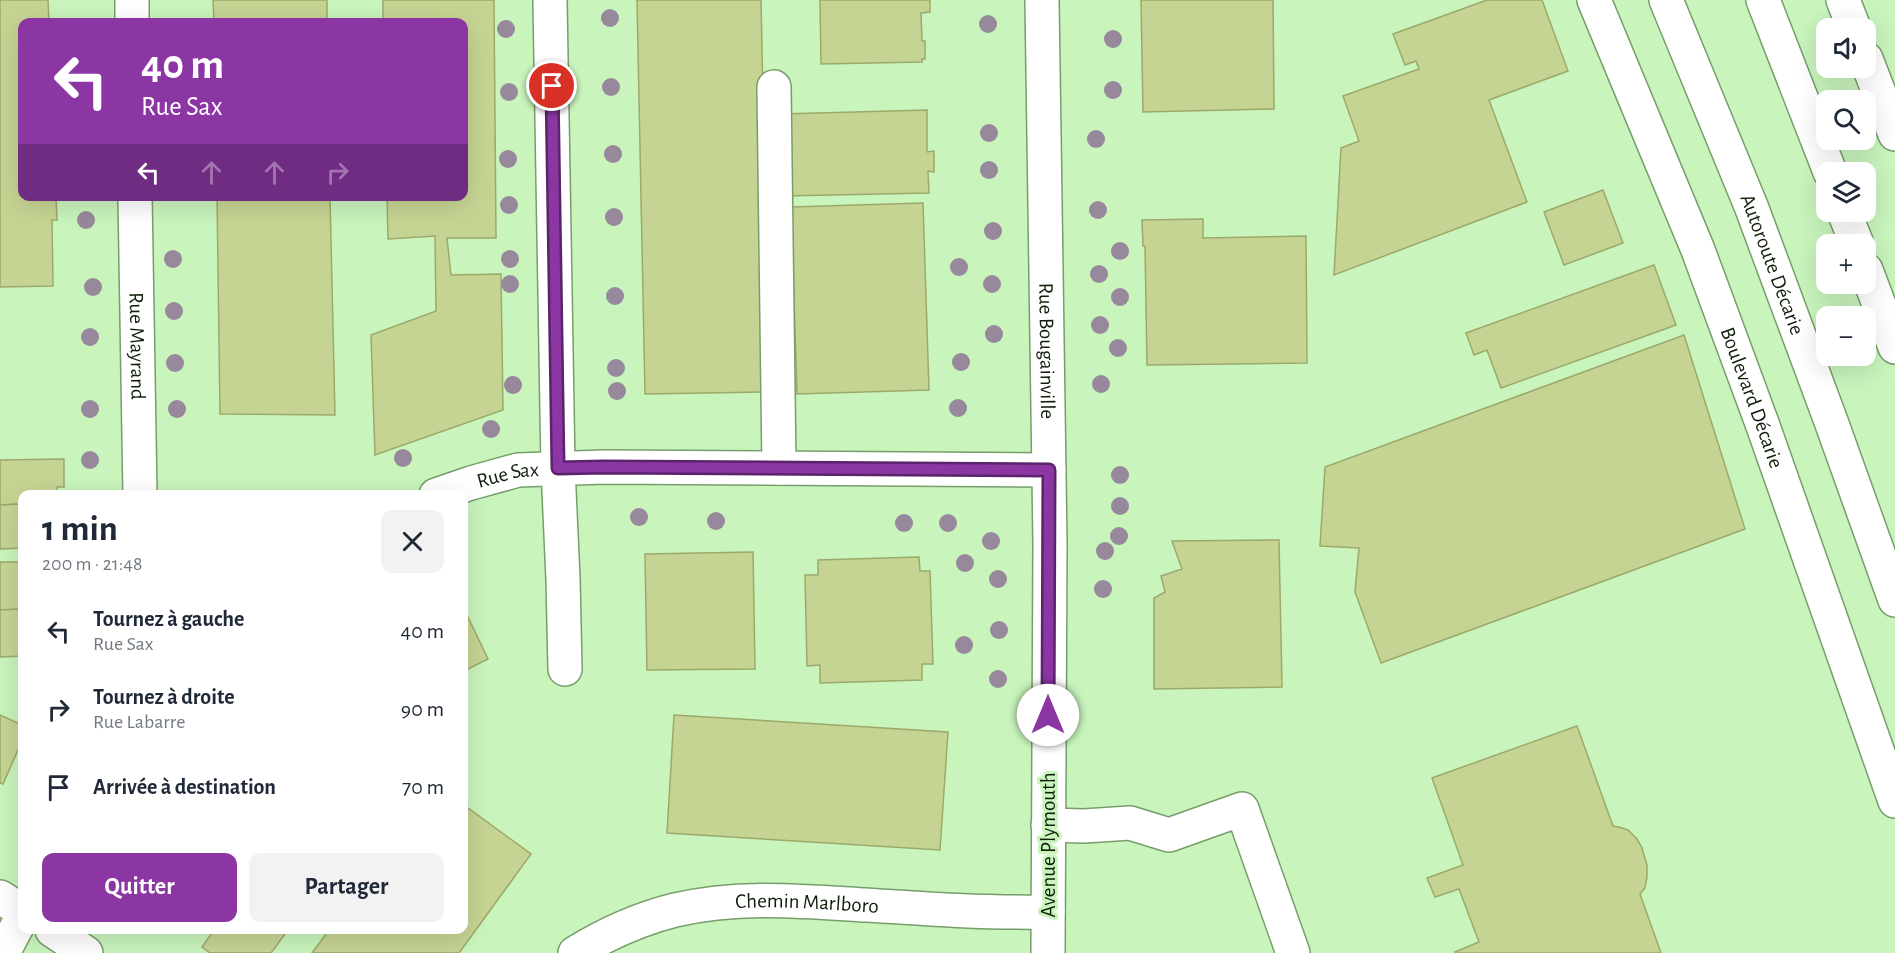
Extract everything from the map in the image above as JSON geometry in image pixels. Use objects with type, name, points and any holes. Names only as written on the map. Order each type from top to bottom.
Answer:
[{"type":"main road","points":[[132,0],[132,18]]},
{"type":"main road","points":[[550,0],[558,468],[565,669]]},
{"type":"main road","name":"Rue Bougainville","points":[[1042,0],[1049,470],[1048,700]]},
{"type":"main road","name":"Boulevard Décarie","points":[[1594,0],[1698,250],[1763,426],[1895,801]]},
{"type":"main road","name":"Autoroute Décarie","points":[[1666,0],[1751,206],[1895,600]]},
{"type":"main road","points":[[1764,0],[1826,162]]},
{"type":"main road","points":[[1843,0],[1850,18]]},
{"type":"main road","points":[[1873,78],[1895,134]]},
{"type":"main road","points":[[774,87],[779,468]]},
{"type":"main road","name":"Rue Mayrand","points":[[135,201],[140,490]]},
{"type":"main road","points":[[1875,294],[1895,347]]},
{"type":"main road","name":"Rue Sax","points":[[451,490],[513,471],[534,468],[1049,470]]},
{"type":"main road","name":"Avenue Plymouth","points":[[1048,700],[1048,953]]},
{"type":"main road","points":[[1048,825],[1083,826],[1130,823],[1169,836],[1242,809],[1293,953]]},
{"type":"main road","points":[[0,897],[18,908]]},
{"type":"main road","name":"Chemin Marlboro","points":[[575,953],[633,923],[675,910],[722,902],[788,900],[957,911],[1048,912]]},
{"type":"main road","points":[[3,953],[18,925]]},
{"type":"main road","points":[[58,934],[86,953]]},
{"type":"building","points":[[0,0],[48,0],[49,18],[18,18],[18,201],[56,201],[57,220],[52,220],[53,286],[0,287]]},
{"type":"building","points":[[213,0],[327,0],[327,18],[214,18]]},
{"type":"building","points":[[383,0],[494,0],[496,238],[447,238],[451,275],[501,274],[503,410],[375,455],[371,335],[436,311],[435,236],[388,239],[387,201],[468,201],[468,18],[383,18]]},
{"type":"building","points":[[637,0],[761,0],[769,392],[645,394]]},
{"type":"building","points":[[820,0],[930,0],[930,12],[921,13],[925,59],[922,59],[922,62],[821,64]]},
{"type":"building","points":[[1141,0],[1273,0],[1274,109],[1143,112]]},
{"type":"building","points":[[1487,0],[1542,0],[1568,71],[1489,100],[1527,202],[1334,275],[1341,148],[1359,141],[1343,96],[1419,69],[1416,61],[1405,65],[1393,34]]},
{"type":"building","points":[[927,110],[927,152],[934,151],[934,172],[928,171],[929,193],[783,196],[781,114]]},
{"type":"building","points":[[1603,190],[1623,243],[1564,265],[1544,212]]},
{"type":"building","points":[[217,201],[330,201],[335,415],[220,414]]},
{"type":"building","points":[[923,203],[929,390],[797,394],[791,207]]},
{"type":"building","points":[[1203,219],[1203,238],[1306,236],[1307,363],[1147,365],[1145,246],[1143,246],[1142,220]]},
{"type":"building","points":[[1654,265],[1676,325],[1501,388],[1487,350],[1474,355],[1466,333]]},
{"type":"building","points":[[1684,335],[1745,529],[1381,663],[1355,592],[1359,548],[1320,546],[1325,467]]},
{"type":"building","points":[[64,459],[64,487],[57,487],[57,490],[18,490],[18,504],[0,505],[0,460]]},
{"type":"building","points":[[18,504],[18,548],[0,549],[0,505]]},
{"type":"building","points":[[1279,540],[1282,687],[1154,689],[1154,598],[1165,592],[1161,576],[1182,569],[1172,541]]},
{"type":"building","points":[[753,552],[755,669],[647,670],[645,554]]},
{"type":"building","points":[[919,557],[920,571],[930,571],[933,664],[922,664],[922,680],[820,683],[820,665],[807,666],[805,575],[818,575],[818,560]]},
{"type":"building","points":[[0,562],[18,562],[18,609],[0,610]]},
{"type":"building","points":[[18,609],[18,656],[0,657],[0,610]]},
{"type":"building","points":[[468,617],[488,659],[468,669]]},
{"type":"building","points":[[0,715],[18,723],[18,750],[3,784],[0,783]]},
{"type":"building","points":[[674,715],[948,732],[940,850],[667,833]]},
{"type":"building","points":[[1577,726],[1613,826],[1628,830],[1642,848],[1647,865],[1647,877],[1645,888],[1640,894],[1661,953],[1456,953],[1479,942],[1459,889],[1435,897],[1427,878],[1463,865],[1432,778]]},
{"type":"building","points":[[468,808],[531,854],[459,953],[312,953],[326,934],[468,934]]},
{"type":"building","points":[[211,934],[285,934],[271,953],[210,953],[202,947]]},
{"type":"route","points":[[552,86],[558,468],[1049,470],[1048,715]]}]
